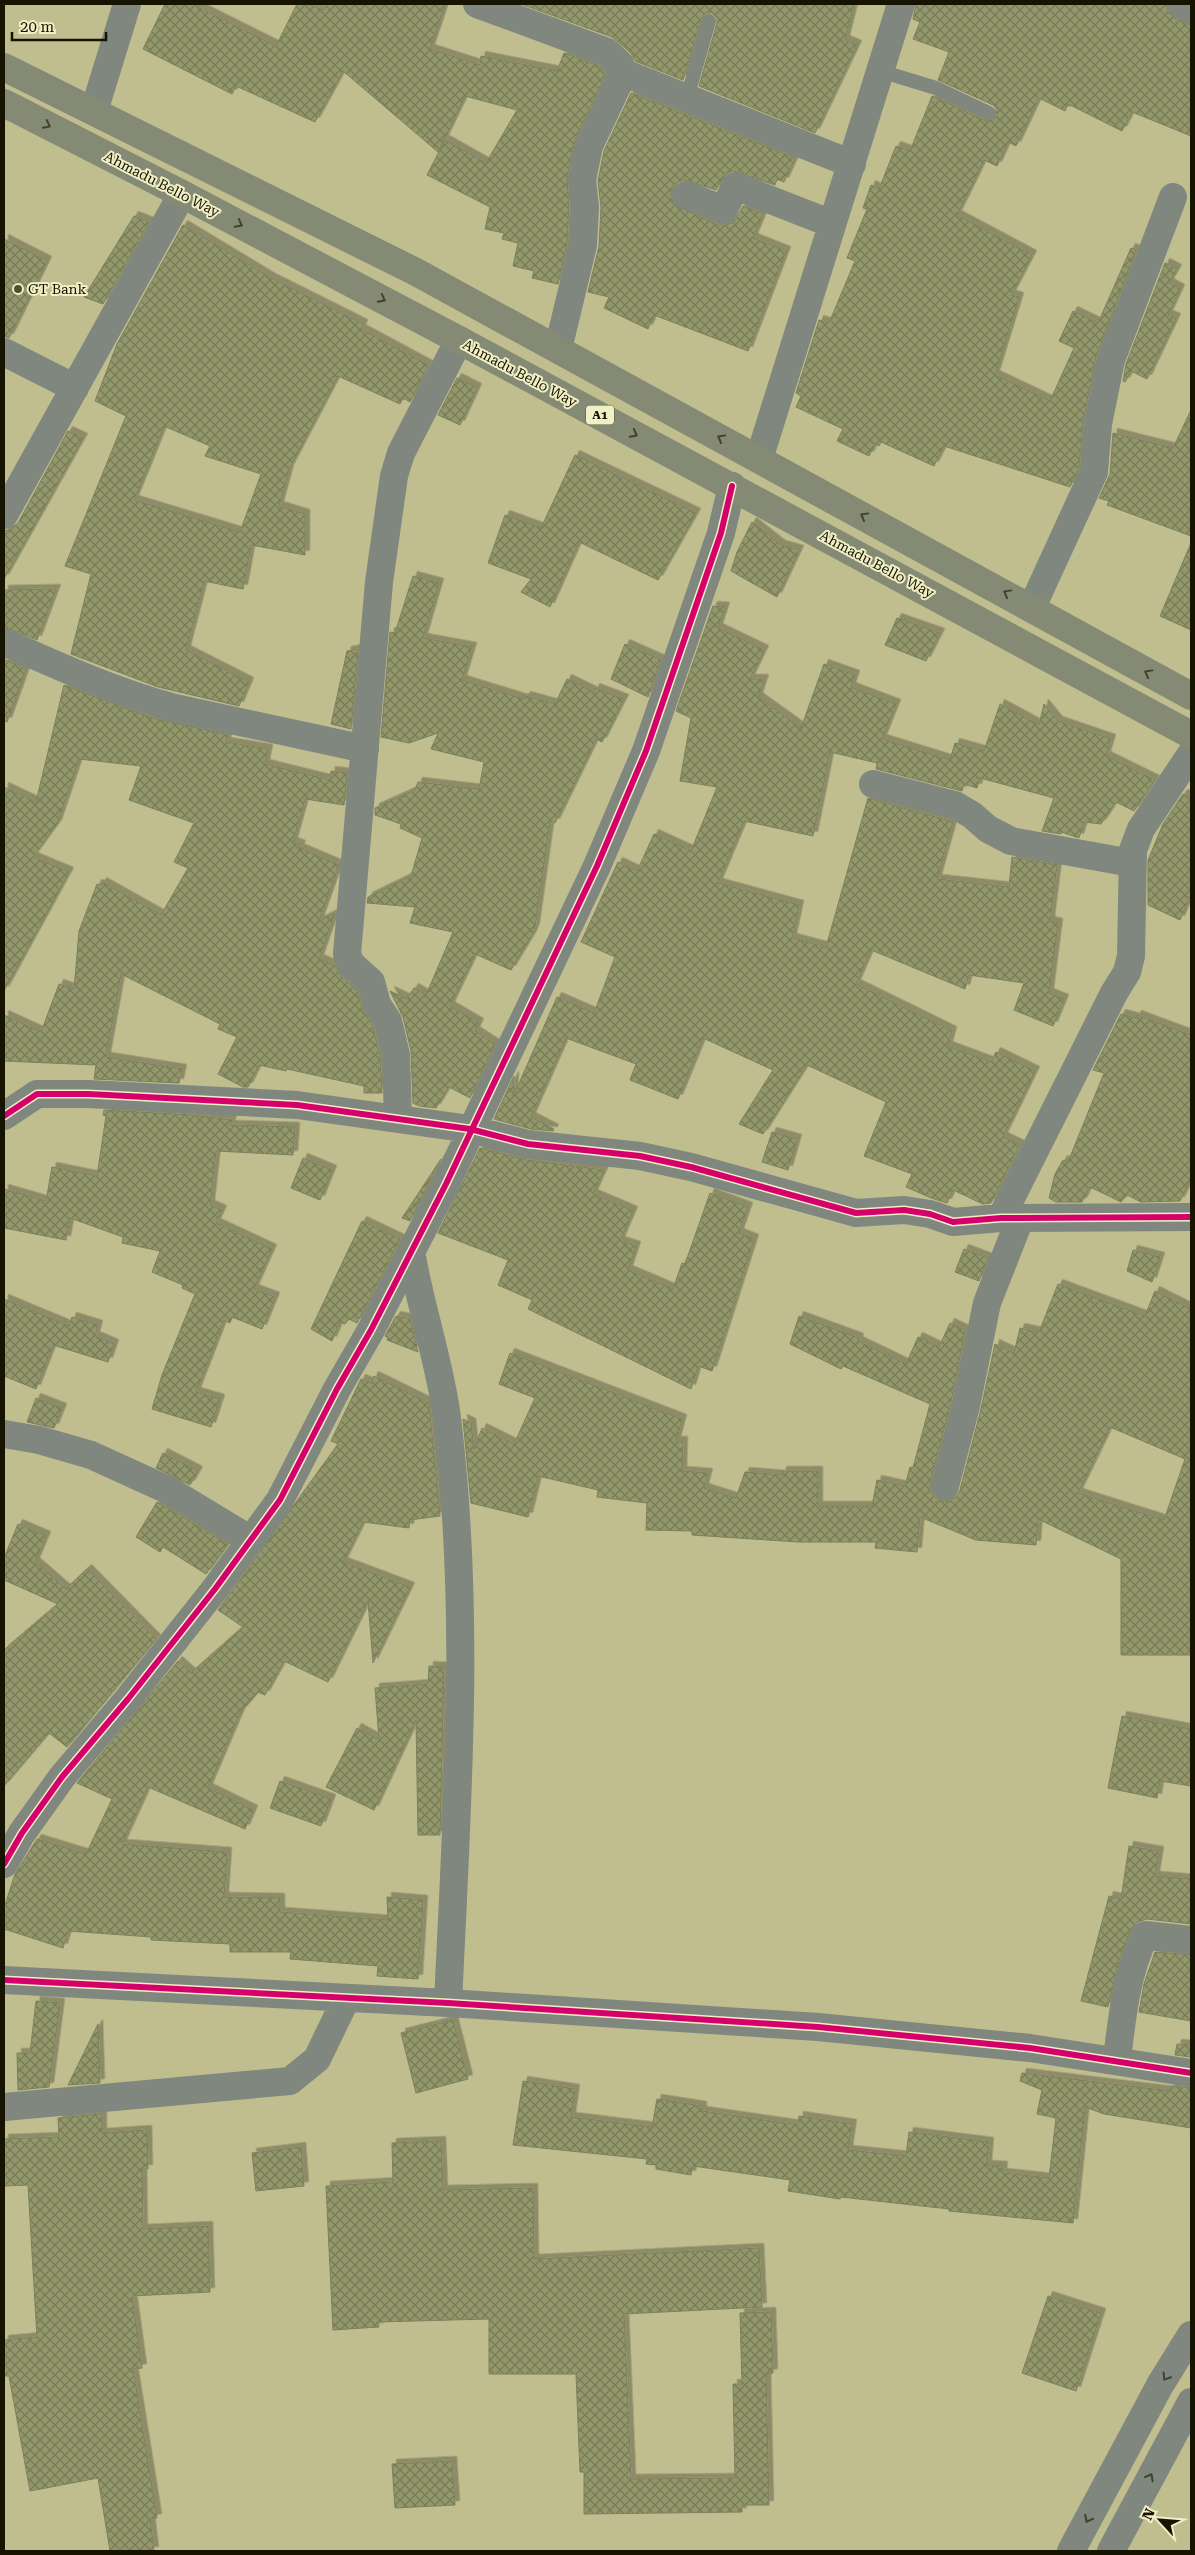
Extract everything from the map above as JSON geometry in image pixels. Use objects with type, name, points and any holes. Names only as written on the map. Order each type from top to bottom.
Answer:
[{"type":"highway","points":[[4,67],[416,272],[1032,607],[1191,696]]},
{"type":"highway","name":"Ahmadu Bello Way","points":[[4,103],[182,194],[459,340],[1191,735]]},
{"type":"street","points":[[94,111],[127,4]]},
{"type":"street","points":[[477,4],[607,52],[620,64],[618,84],[589,146],[585,163],[582,180],[585,207],[583,245],[558,350]]},
{"type":"street","points":[[759,459],[901,4]]},
{"type":"street","points":[[1181,4],[1191,9]]},
{"type":"street","points":[[619,71],[852,164]]},
{"type":"street","points":[[686,195],[724,210],[735,186],[832,224]]},
{"type":"street","points":[[4,515],[182,194]]},
{"type":"street","points":[[1032,607],[1094,472],[1098,424],[1111,360],[1173,197]]},
{"type":"street","points":[[398,1120],[396,1055],[388,1021],[377,1004],[371,982],[351,964],[347,954],[379,582],[394,476],[401,453],[459,340]]},
{"type":"street","points":[[4,352],[75,388]]},
{"type":"street","points":[[8,1849],[62,1777],[128,1699],[215,1589],[280,1500],[446,1184],[470,1129],[576,913],[646,751],[721,533],[732,486]]},
{"type":"street","points":[[4,642],[70,672],[144,700],[365,749]]},
{"type":"street","points":[[945,1486],[966,1406],[987,1304],[1010,1219],[1114,993],[1127,972],[1131,956],[1132,863],[1141,829],[1191,754]]},
{"type":"street","points":[[873,784],[955,806],[972,815],[988,829],[1011,841],[1132,863]]},
{"type":"street","points":[[4,1116],[37,1094],[88,1094],[297,1105],[470,1129],[528,1144],[640,1156],[691,1167],[856,1213],[904,1210],[930,1214],[953,1222],[1010,1219],[1191,1217]]},
{"type":"street","points":[[411,1251],[447,1416],[457,1520],[461,1719],[448,2003]]},
{"type":"street","points":[[4,1434],[39,1440],[91,1455],[170,1491],[251,1540]]},
{"type":"street","points":[[1117,2060],[1129,1976],[1134,1958],[1145,1935],[1191,1940]]},
{"type":"street","points":[[4,1980],[448,2003],[944,2038],[1117,2060],[1191,2072]]},
{"type":"street","points":[[4,2107],[290,2081],[317,2059],[346,1999]]},
{"type":"street","points":[[1071,2551],[1156,2394],[1191,2335]]},
{"type":"street","points":[[1112,2551],[1191,2402]]},
{"type":"lane","points":[[687,98],[709,21]]},
{"type":"lane","points":[[880,71],[936,88],[989,112]]},
{"type":"building","points":[[165,4],[192,4],[276,46],[297,4],[307,4],[324,10],[328,4],[445,4],[430,49],[480,65],[481,56],[557,71],[564,53],[599,66],[604,70],[603,80],[575,140],[567,177],[569,207],[567,243],[558,284],[532,278],[534,271],[513,266],[518,243],[502,239],[504,233],[485,229],[490,207],[427,175],[445,140],[486,163],[517,110],[465,96],[438,152],[343,71],[315,122],[236,86],[232,94],[143,49]]},
{"type":"building","points":[[521,4],[854,4],[845,40],[857,45],[815,133],[699,86],[717,23],[717,18],[712,13],[706,13],[701,19],[683,80],[635,61],[631,53],[612,37]]},
{"type":"building","points":[[916,4],[1166,4],[1168,12],[1174,18],[1191,25],[1191,136],[1132,112],[1122,131],[1068,104],[1065,111],[1039,98],[1016,146],[1008,142],[997,166],[984,160],[957,215],[1032,255],[1011,295],[1019,297],[995,375],[1050,401],[1074,348],[1059,341],[1073,311],[1098,323],[1131,248],[1136,250],[1096,357],[1083,421],[1079,468],[1070,487],[944,446],[934,466],[881,442],[879,446],[875,444],[869,456],[837,441],[843,429],[796,407],[801,396],[796,393],[819,320],[829,323],[855,261],[847,258],[867,209],[863,208],[871,185],[879,189],[896,146],[910,151],[932,96],[986,121],[994,120],[997,116],[996,108],[993,105],[938,80],[949,52],[913,39],[920,22],[913,19]]},
{"type":"building","points":[[631,93],[795,158],[784,182],[777,179],[775,185],[733,171],[725,174],[716,190],[684,180],[676,183],[671,190],[671,198],[674,205],[718,225],[734,222],[743,206],[763,214],[753,238],[786,251],[748,351],[654,315],[648,329],[604,308],[609,297],[588,292],[599,246],[601,208],[598,181],[604,151]]},
{"type":"building","points":[[134,216],[149,222],[103,304],[84,297]]},
{"type":"building","points":[[183,225],[271,278],[363,324],[361,329],[428,365],[410,402],[403,398],[400,404],[338,376],[289,469],[279,506],[305,514],[305,555],[251,545],[243,589],[204,581],[186,650],[249,682],[239,706],[158,687],[71,654],[91,574],[65,566],[126,416],[95,401],[117,344]],"holes":[[[164,426],[210,446],[205,456],[261,474],[240,532],[134,500]]]},
{"type":"building","name":"GT Bank","points":[[4,239],[47,261],[9,338],[4,336]]},
{"type":"building","points":[[1165,263],[1177,269],[1169,283],[1180,289],[1168,315],[1176,318],[1147,379],[1131,371],[1125,382],[1123,381],[1126,364]]},
{"type":"building","points":[[457,378],[477,388],[460,425],[438,415]]},
{"type":"building","points":[[1191,410],[1191,536],[1107,505],[1109,501],[1099,498],[1110,474],[1113,433],[1173,448]]},
{"type":"building","points":[[68,431],[83,438],[4,579],[4,531],[12,529],[18,523]]},
{"type":"building","points":[[575,455],[696,513],[658,580],[579,542],[550,607],[521,592],[531,579],[488,563],[505,515],[541,528]]},
{"type":"building","points":[[752,522],[781,545],[799,550],[777,597],[731,571],[737,552]]},
{"type":"building","points":[[1191,543],[1191,630],[1160,616]]},
{"type":"building","points":[[413,576],[439,583],[423,638],[472,647],[462,680],[524,699],[526,696],[555,704],[567,679],[594,692],[595,688],[624,699],[602,742],[596,739],[555,823],[550,821],[535,927],[532,935],[511,970],[475,954],[450,1006],[479,1023],[475,1031],[495,1044],[470,1098],[449,1087],[436,1108],[419,1106],[413,1103],[411,1051],[403,1017],[390,991],[407,999],[414,988],[426,995],[453,932],[410,923],[415,907],[367,903],[368,897],[411,876],[422,838],[400,828],[401,824],[375,815],[375,808],[415,790],[418,782],[479,789],[484,762],[431,749],[438,733],[409,743],[381,737],[390,632],[395,633]]},
{"type":"building","points":[[56,589],[37,640],[4,627],[4,590]]},
{"type":"building","points":[[713,606],[725,607],[718,628],[764,650],[750,679],[764,679],[758,697],[801,728],[824,664],[855,675],[851,687],[896,704],[882,739],[950,760],[955,743],[984,751],[1000,704],[1039,725],[1044,704],[1058,721],[1111,739],[1106,756],[1155,780],[1134,811],[1116,802],[1101,824],[1084,822],[1079,838],[1061,832],[1061,834],[1042,831],[1054,798],[980,778],[977,788],[964,784],[962,791],[876,769],[877,763],[830,752],[813,836],[744,821],[718,883],[799,905],[792,938],[826,947],[868,798],[953,822],[937,879],[1009,887],[1012,857],[1057,865],[1050,921],[1058,923],[1049,993],[1064,999],[1053,1026],[1014,1010],[1024,983],[969,975],[965,989],[871,950],[856,984],[952,1031],[948,1046],[991,1062],[996,1052],[1035,1071],[1003,1137],[1020,1145],[991,1203],[983,1204],[953,1190],[947,1203],[931,1198],[906,1187],[912,1174],[864,1156],[886,1102],[807,1065],[763,1134],[739,1124],[773,1070],[703,1038],[678,1099],[630,1080],[636,1064],[566,1038],[531,1117],[554,1129],[553,1131],[531,1129],[494,1119],[514,1076],[513,1097],[557,997],[594,1013],[615,957],[581,942],[618,862],[637,871],[654,834],[691,851],[717,787],[680,781],[691,718],[676,711]]},
{"type":"building","points":[[897,618],[940,633],[926,661],[885,645]]},
{"type":"building","points":[[625,644],[661,660],[648,697],[611,679]]},
{"type":"building","points":[[358,649],[351,729],[331,724],[347,651]]},
{"type":"building","points":[[4,659],[26,669],[7,722],[4,721]]},
{"type":"building","points":[[64,685],[149,717],[228,735],[226,742],[268,749],[265,764],[330,780],[331,771],[347,773],[344,805],[305,799],[293,842],[301,845],[299,848],[339,865],[319,921],[335,913],[319,959],[335,966],[341,976],[357,991],[362,1008],[373,1027],[380,1057],[382,1093],[364,1093],[364,1086],[287,1069],[286,1071],[259,1065],[248,1087],[243,1087],[218,1074],[237,1037],[218,1029],[220,1024],[121,974],[106,1057],[182,1069],[179,1083],[94,1079],[96,1065],[4,1061],[4,1015],[41,1032],[59,984],[74,989],[79,931],[97,884],[101,885],[102,882],[161,915],[188,868],[174,862],[194,823],[129,800],[141,766],[79,759],[57,824],[33,857],[69,872],[4,991],[4,787],[36,802]]},
{"type":"building","points":[[1183,794],[1191,797],[1191,894],[1180,920],[1148,905],[1148,860],[1163,824]]},
{"type":"building","points":[[1121,1014],[1136,1018],[1137,1015],[1191,1035],[1191,1178],[1180,1201],[1141,1202],[1127,1195],[1121,1202],[1090,1187],[1082,1202],[1056,1202],[1049,1198],[1055,1174],[1063,1160],[1068,1162],[1104,1073],[1093,1070]]},
{"type":"building","points":[[104,1110],[190,1115],[232,1120],[230,1125],[295,1127],[293,1155],[216,1151],[210,1205],[222,1210],[216,1223],[272,1249],[254,1289],[275,1297],[262,1329],[232,1317],[230,1323],[224,1320],[196,1392],[220,1399],[211,1427],[152,1409],[162,1375],[195,1294],[182,1288],[183,1285],[152,1272],[160,1251],[122,1243],[123,1237],[70,1218],[66,1240],[4,1228],[4,1189],[46,1201],[52,1167],[97,1176],[106,1116],[103,1115]]},
{"type":"building","points":[[772,1132],[797,1139],[788,1170],[762,1162]]},
{"type":"building","points":[[480,1148],[526,1160],[604,1170],[593,1194],[633,1211],[620,1241],[636,1246],[628,1270],[673,1289],[682,1263],[685,1264],[710,1193],[748,1207],[739,1233],[754,1239],[712,1371],[698,1366],[691,1389],[528,1309],[532,1300],[498,1285],[508,1260],[438,1233]]},
{"type":"building","points":[[303,1158],[332,1170],[320,1200],[291,1188]]},
{"type":"building","points":[[441,1159],[410,1221],[402,1218]]},
{"type":"building","points":[[362,1221],[400,1239],[357,1323],[349,1319],[345,1324],[340,1322],[332,1341],[311,1329]]},
{"type":"building","points":[[964,1249],[988,1258],[979,1281],[955,1272]]},
{"type":"building","points":[[1133,1250],[1160,1257],[1152,1282],[1127,1271]]},
{"type":"building","points":[[1058,1284],[1145,1316],[1155,1291],[1191,1309],[1191,1655],[1121,1655],[1121,1559],[1038,1519],[1036,1545],[976,1540],[920,1517],[917,1552],[875,1548],[876,1542],[798,1542],[692,1535],[692,1531],[646,1530],[647,1503],[597,1497],[598,1490],[538,1476],[528,1517],[471,1503],[463,1419],[471,1423],[474,1449],[482,1428],[514,1444],[535,1398],[499,1384],[510,1353],[682,1419],[676,1441],[683,1441],[682,1471],[708,1473],[704,1488],[736,1498],[745,1472],[782,1475],[782,1471],[818,1471],[818,1506],[872,1506],[877,1480],[905,1486],[910,1467],[913,1468],[930,1404],[843,1366],[841,1369],[790,1344],[799,1316],[859,1338],[858,1341],[906,1364],[918,1337],[939,1347],[950,1323],[965,1330],[951,1402],[930,1483],[930,1491],[934,1497],[942,1501],[950,1501],[956,1497],[960,1490],[981,1409],[995,1344],[1014,1353],[1020,1328],[1039,1332]],"holes":[[[1110,1427],[1185,1459],[1164,1520],[1078,1493]]]},
{"type":"building","points":[[4,1299],[69,1326],[72,1317],[98,1325],[95,1336],[114,1344],[108,1362],[53,1345],[36,1389],[4,1376]]},
{"type":"building","points":[[396,1316],[410,1319],[418,1352],[387,1340],[388,1338],[385,1336]]},
{"type":"building","points":[[374,1376],[429,1403],[440,1516],[410,1520],[409,1528],[363,1522],[343,1562],[410,1587],[373,1663],[368,1601],[328,1682],[284,1661],[265,1695],[258,1692],[240,1713],[208,1788],[253,1810],[245,1829],[148,1787],[122,1844],[227,1852],[224,1897],[280,1898],[280,1912],[388,1920],[387,1897],[423,1900],[418,1979],[377,1976],[378,1966],[290,1959],[291,1952],[230,1952],[230,1944],[151,1940],[151,1937],[68,1931],[63,1948],[4,1929],[4,1908],[15,1874],[37,1839],[86,1854],[112,1799],[77,1783],[178,1661],[191,1673],[243,1627],[218,1610],[338,1444],[331,1441],[361,1379],[371,1383]]},
{"type":"building","points":[[36,1398],[62,1408],[54,1428],[27,1422]]},
{"type":"building","points":[[163,1453],[198,1471],[190,1485],[156,1468]]},
{"type":"building","points":[[157,1502],[228,1544],[206,1574],[163,1547],[160,1552],[136,1537]]},
{"type":"building","points":[[18,1524],[46,1536],[35,1562],[66,1589],[87,1569],[156,1639],[67,1747],[49,1733],[4,1786],[4,1650],[58,1604],[4,1580],[4,1558]]},
{"type":"building","points":[[429,1666],[444,1667],[440,1835],[418,1835],[416,1720],[374,1810],[326,1787],[357,1728],[379,1740],[375,1688],[428,1684]]},
{"type":"building","points":[[1122,1716],[1191,1729],[1191,1786],[1160,1781],[1157,1798],[1108,1788]]},
{"type":"building","points":[[280,1781],[331,1799],[321,1826],[270,1808]]},
{"type":"building","points":[[1129,1846],[1159,1851],[1155,1876],[1191,1879],[1191,1924],[1147,1919],[1137,1922],[1131,1929],[1119,1960],[1108,2007],[1081,2001],[1109,1896],[1121,1899]]},
{"type":"building","points":[[1155,1952],[1191,1955],[1191,2021],[1139,2012],[1144,1984]]},
{"type":"building","points":[[36,2001],[60,2003],[49,2087],[18,2090],[17,2053],[30,2053]]},
{"type":"building","points":[[453,2020],[468,2079],[416,2093],[401,2033]]},
{"type":"building","points":[[98,2024],[100,2083],[68,2085]]},
{"type":"building","points":[[1177,2044],[1191,2045],[1191,2057],[1175,2055]]},
{"type":"building","points":[[1022,2073],[1170,2091],[1170,2086],[1191,2088],[1191,2128],[1104,2114],[1085,2107],[1073,2223],[949,2211],[949,2209],[841,2197],[840,2199],[788,2191],[790,2180],[693,2166],[691,2175],[656,2169],[656,2165],[646,2164],[647,2159],[513,2145],[523,2081],[575,2089],[571,2117],[652,2127],[657,2099],[702,2106],[702,2111],[798,2125],[799,2116],[852,2124],[848,2150],[906,2156],[909,2132],[989,2142],[987,2165],[1003,2166],[1002,2173],[1049,2178],[1056,2118],[1037,2114],[1042,2090],[1020,2081]]},
{"type":"building","points":[[102,2114],[102,2133],[147,2130],[148,2169],[142,2169],[143,2229],[208,2226],[210,2292],[132,2296],[142,2368],[133,2369],[157,2518],[150,2519],[154,2551],[110,2551],[98,2478],[30,2491],[9,2376],[4,2376],[4,2340],[37,2337],[28,2185],[4,2186],[4,2139],[59,2137],[58,2118]]},
{"type":"building","points":[[441,2141],[443,2190],[533,2188],[534,2259],[759,2248],[762,2307],[624,2314],[631,2479],[735,2478],[733,2384],[742,2384],[740,2313],[771,2312],[773,2373],[766,2374],[769,2505],[742,2505],[742,2512],[584,2514],[584,2472],[580,2472],[576,2374],[489,2374],[489,2319],[378,2322],[379,2327],[333,2330],[326,2186],[393,2182],[392,2143]]},
{"type":"building","points":[[301,2147],[304,2186],[256,2191],[252,2153]]},
{"type":"building","points":[[1048,2296],[1101,2313],[1076,2391],[1022,2373]]},
{"type":"building","points":[[452,2461],[455,2505],[395,2508],[392,2464]]},
{"type":"cycle path","points":[[4,1864],[22,1833],[62,1777],[128,1699],[215,1589],[280,1500],[337,1389],[371,1330],[446,1184],[597,866],[646,751],[721,533],[732,486]]},
{"type":"cycle path","points":[[4,1116],[37,1094],[88,1094],[297,1105],[470,1129],[528,1144],[640,1156],[691,1167],[856,1213],[904,1210],[930,1214],[953,1222],[1001,1218],[1191,1217]]},
{"type":"cycle path","points":[[4,1980],[448,2003],[818,2027],[1030,2048],[1191,2073]]},
{"type":"place","name":"GT Bank","points":[[18,289]]}]
